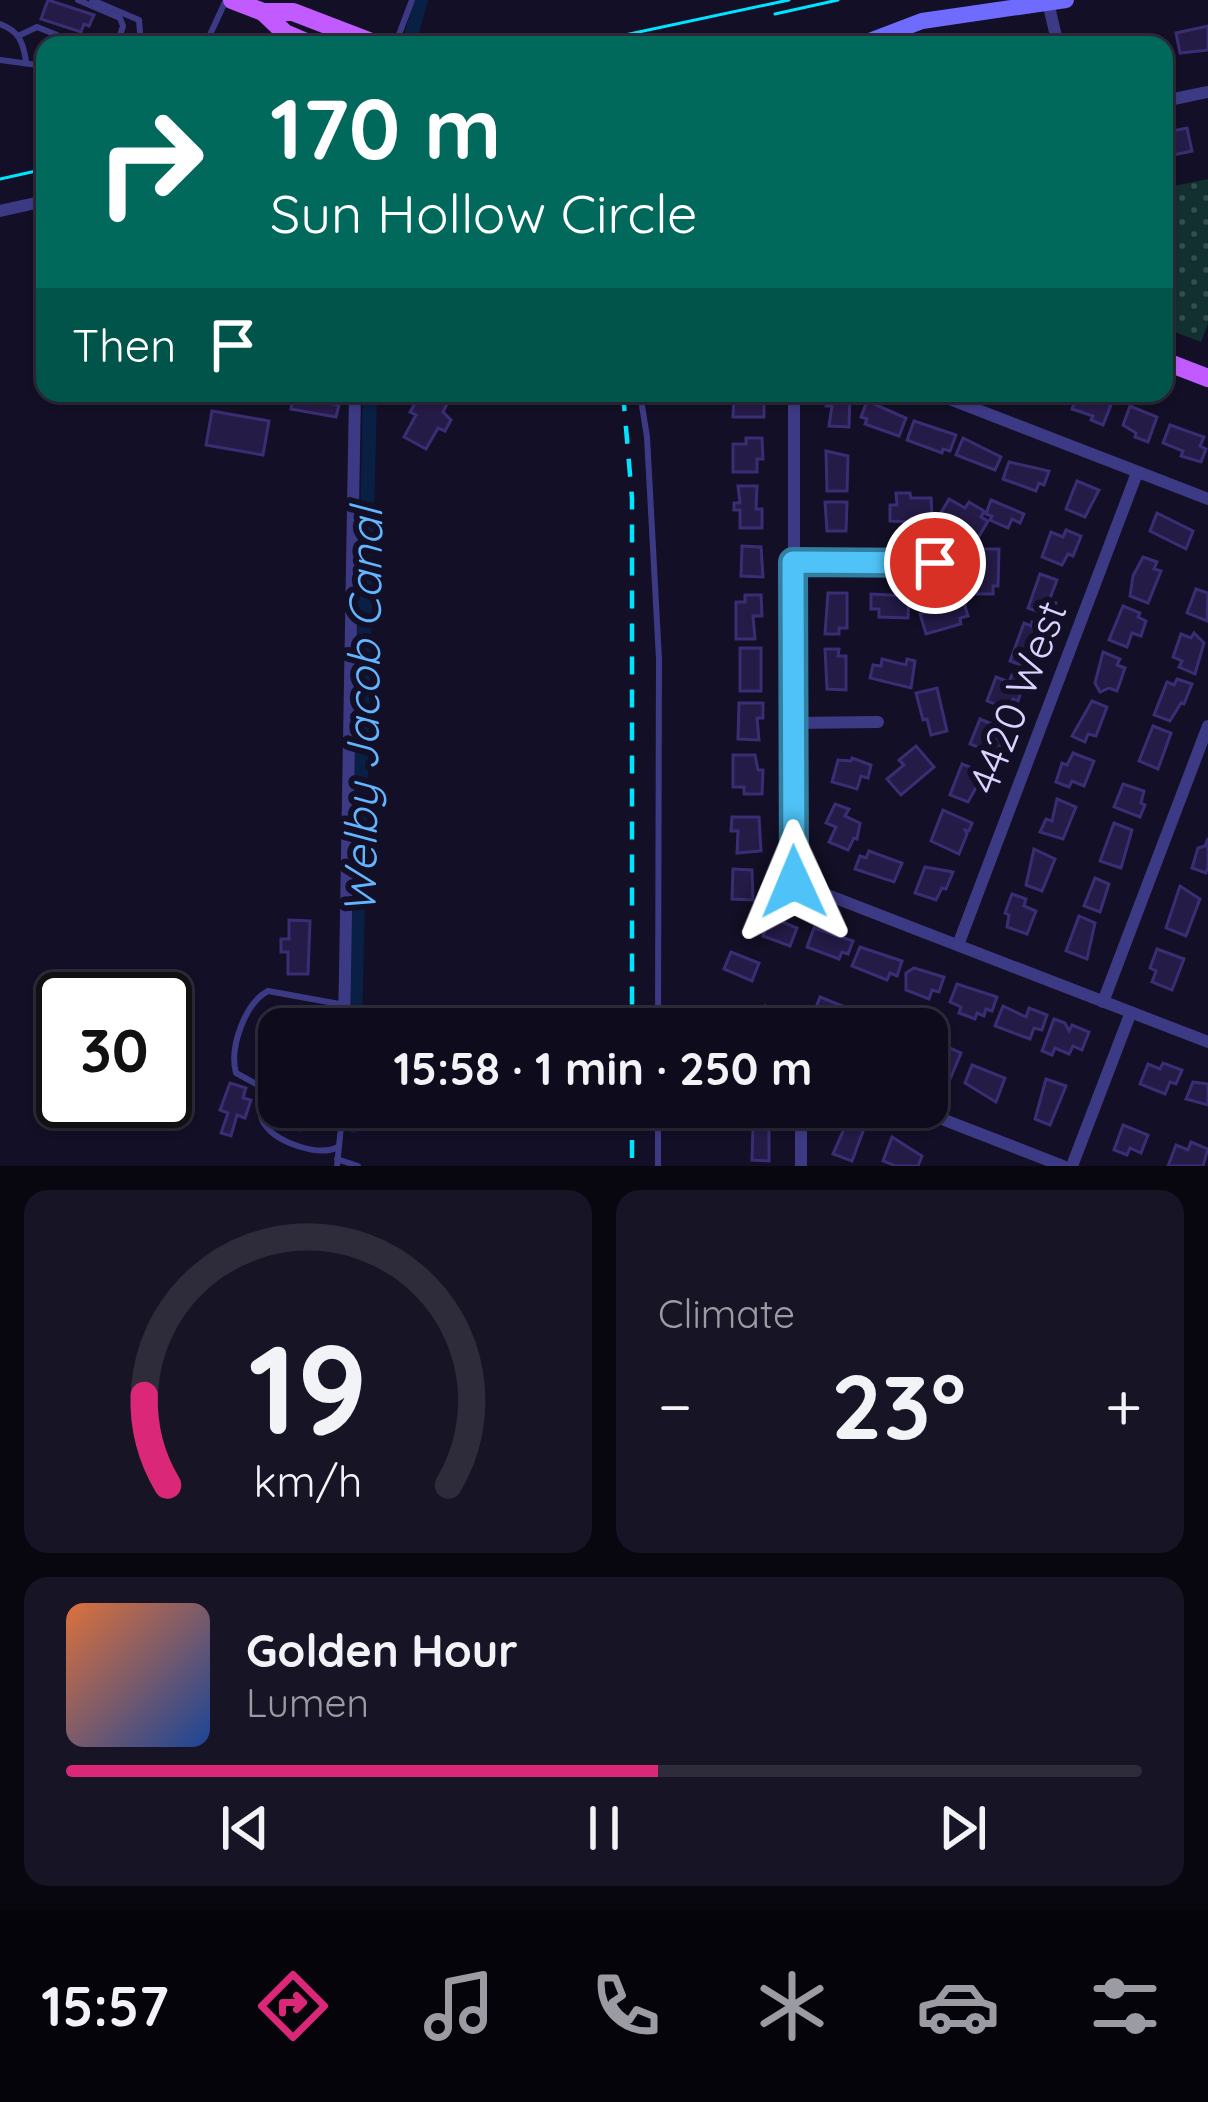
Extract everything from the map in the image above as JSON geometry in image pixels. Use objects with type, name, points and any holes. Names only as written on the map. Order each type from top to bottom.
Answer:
[{"type":"main road","points":[[229,0],[262,12],[293,12],[356,36]]},
{"type":"main road","points":[[883,36],[922,21],[1057,1]]},
{"type":"main road","points":[[262,12],[292,36]]},
{"type":"main road","points":[[1173,364],[1208,378]]},
{"type":"street","points":[[1057,1],[1058,36]]},
{"type":"street","points":[[1173,99],[1208,92]]},
{"type":"street","points":[[0,211],[36,203]]},
{"type":"street","points":[[345,1006],[355,402]]},
{"type":"street","points":[[794,402],[794,882],[1208,1042]]},
{"type":"street","points":[[957,402],[1208,499]]},
{"type":"street","name":"4420 West","points":[[958,946],[1137,472]]},
{"type":"street","points":[[793,562],[935,563]]},
{"type":"street","points":[[793,723],[878,722]]},
{"type":"street","points":[[1103,1002],[1208,728]]},
{"type":"street","points":[[1072,1166],[1131,1012]]},
{"type":"street","points":[[948,1121],[1063,1166]]},
{"type":"street","points":[[801,1128],[801,1166]]},
{"type":"lane","points":[[78,0],[120,18],[120,36]]},
{"type":"lane","points":[[92,0],[139,20],[143,36]]},
{"type":"lane","points":[[210,36],[229,0]]},
{"type":"lane","points":[[398,36],[412,0]]},
{"type":"lane","points":[[0,24],[24,43],[26,61]]},
{"type":"lane","points":[[18,36],[37,27],[60,36]]},
{"type":"lane","points":[[0,61],[36,64]]},
{"type":"lane","points":[[641,402],[659,659],[658,1008]]},
{"type":"lane","points":[[338,1147],[322,1152],[277,1136],[263,1123],[258,1085],[236,1073],[233,1059],[250,1011],[258,996],[268,991],[345,1006]]},
{"type":"lane","points":[[340,1128],[337,1162],[358,1166]]},
{"type":"lane","points":[[658,1128],[658,1166]]},
{"type":"green space","points":[[1208,179],[1208,324],[1201,342],[1173,331],[1173,186]]},
{"type":"building","points":[[48,0],[94,15],[89,26],[84,24],[81,32],[41,19]]},
{"type":"building","points":[[1208,26],[1208,50],[1180,53],[1176,33]]},
{"type":"building","points":[[1187,128],[1192,151],[1173,155],[1173,131]]},
{"type":"building","points":[[292,402],[339,405],[336,417],[291,409]]},
{"type":"building","points":[[416,402],[442,402],[447,404],[443,412],[451,420],[445,431],[438,428],[426,449],[404,437],[416,415],[410,412]]},
{"type":"building","points":[[734,402],[764,402],[764,417],[733,417]]},
{"type":"building","points":[[826,402],[850,402],[849,427],[829,426],[832,406]]},
{"type":"building","points":[[869,402],[906,418],[899,436],[865,424],[867,419],[861,417]]},
{"type":"building","points":[[1075,402],[1111,405],[1103,425],[1072,409]]},
{"type":"building","points":[[1130,406],[1157,417],[1148,442],[1123,425]]},
{"type":"building","points":[[212,411],[269,421],[263,455],[206,445]]},
{"type":"building","points":[[914,421],[956,435],[950,451],[943,449],[942,453],[907,440]]},
{"type":"building","points":[[1170,425],[1204,437],[1201,462],[1163,443]]},
{"type":"building","points":[[746,438],[762,438],[763,459],[757,459],[757,472],[733,472],[733,444],[746,444]]},
{"type":"building","points":[[963,438],[1001,457],[995,470],[956,455]]},
{"type":"building","points":[[826,451],[848,456],[847,491],[827,491]]},
{"type":"building","points":[[1009,462],[1049,471],[1044,485],[1039,483],[1036,491],[1003,479]]},
{"type":"building","points":[[1077,481],[1099,490],[1085,517],[1066,509]]},
{"type":"building","points":[[738,486],[757,486],[756,509],[762,509],[762,528],[740,528],[740,510],[734,510],[734,503],[740,503]]},
{"type":"building","points":[[896,493],[931,498],[932,516],[890,521]]},
{"type":"building","points":[[949,499],[965,508],[969,502],[984,511],[981,517],[988,521],[978,538],[939,516]]},
{"type":"building","points":[[991,500],[1024,514],[1020,523],[1012,519],[1008,528],[990,520],[992,516],[986,514]]},
{"type":"building","points":[[825,502],[847,502],[846,531],[827,531]]},
{"type":"building","points":[[1157,513],[1193,531],[1186,549],[1150,531]]},
{"type":"building","points":[[1066,530],[1081,536],[1073,556],[1068,554],[1062,565],[1042,557],[1051,532],[1063,537]]},
{"type":"building","points":[[742,546],[761,547],[763,577],[741,576]]},
{"type":"building","points":[[978,549],[999,549],[998,586],[993,586],[993,594],[977,594]]},
{"type":"building","points":[[1143,557],[1157,562],[1154,569],[1161,571],[1148,603],[1130,596]]},
{"type":"building","points":[[1040,574],[1057,580],[1049,601],[1056,603],[1051,616],[1028,608]]},
{"type":"building","points":[[1196,589],[1208,593],[1207,621],[1187,613]]},
{"type":"building","points":[[828,593],[847,593],[847,628],[839,628],[839,634],[825,634]]},
{"type":"building","points":[[871,594],[909,596],[908,618],[879,617],[879,609],[871,609]]},
{"type":"building","points":[[745,595],[761,595],[762,616],[753,616],[755,639],[736,639],[736,602],[745,602]]},
{"type":"building","points":[[963,599],[968,616],[960,618],[961,624],[926,634],[920,614]]},
{"type":"building","points":[[1123,606],[1146,621],[1141,636],[1132,633],[1127,647],[1109,640]]},
{"type":"building","points":[[1032,622],[1047,628],[1041,646],[1036,644],[1030,668],[1010,661],[1024,623],[1031,626]]},
{"type":"building","points":[[1194,633],[1204,643],[1195,674],[1179,667],[1182,661],[1173,657],[1181,634],[1191,638]]},
{"type":"building","points":[[740,648],[761,648],[761,691],[740,691]]},
{"type":"building","points":[[825,649],[839,649],[838,656],[846,656],[846,690],[827,689]]},
{"type":"building","points":[[1103,652],[1120,659],[1117,665],[1125,668],[1117,691],[1100,692],[1095,683]]},
{"type":"building","points":[[882,659],[906,665],[907,659],[915,661],[911,688],[870,678],[873,665],[881,666]]},
{"type":"building","points":[[1012,675],[1025,680],[1018,701],[1013,699],[1007,709],[987,701],[996,677],[1009,682]]},
{"type":"building","points":[[1177,679],[1192,684],[1184,704],[1170,721],[1154,715],[1167,682],[1174,685]]},
{"type":"building","points":[[937,688],[947,731],[931,735],[916,693]]},
{"type":"building","points":[[1092,701],[1107,707],[1096,736],[1088,734],[1085,742],[1072,736]]},
{"type":"building","points":[[739,703],[763,703],[763,718],[757,718],[759,740],[738,739]]},
{"type":"building","points":[[980,719],[1001,728],[996,738],[1003,741],[994,760],[980,755],[983,749],[970,744]]},
{"type":"building","points":[[1153,726],[1171,733],[1158,769],[1139,761]]},
{"type":"building","points":[[916,746],[934,767],[901,795],[887,779]]},
{"type":"building","points":[[1073,753],[1094,761],[1084,786],[1056,782],[1062,763],[1067,765]]},
{"type":"building","points":[[733,755],[755,755],[758,770],[763,770],[762,794],[744,794],[744,787],[733,787]]},
{"type":"building","points":[[852,758],[871,765],[868,778],[861,776],[857,789],[832,782],[838,760]]},
{"type":"building","points":[[962,764],[990,775],[985,788],[977,786],[968,802],[950,795]]},
{"type":"building","points":[[1123,784],[1144,791],[1140,817],[1114,807]]},
{"type":"building","points":[[1057,799],[1076,807],[1063,839],[1040,832],[1046,819],[1052,821]]},
{"type":"building","points":[[835,804],[849,809],[845,816],[860,823],[857,839],[848,850],[829,842],[836,827],[826,823]]},
{"type":"building","points":[[943,810],[972,823],[965,830],[959,854],[931,841]]},
{"type":"building","points":[[732,817],[759,817],[761,851],[737,853],[738,831],[731,831]]},
{"type":"building","points":[[1114,823],[1132,830],[1121,868],[1100,861]]},
{"type":"building","points":[[1208,838],[1206,873],[1192,868],[1198,848]]},
{"type":"building","points":[[1034,849],[1055,859],[1042,891],[1026,885]]},
{"type":"building","points":[[869,851],[902,863],[894,882],[855,869],[860,856],[866,858]]},
{"type":"building","points":[[925,867],[953,872],[936,900],[915,893]]},
{"type":"building","points":[[733,869],[752,870],[753,900],[732,899]]},
{"type":"building","points":[[1095,878],[1109,884],[1100,912],[1084,906]]},
{"type":"building","points":[[1180,886],[1200,899],[1186,936],[1166,928]]},
{"type":"building","points":[[1012,894],[1026,899],[1024,906],[1036,911],[1027,934],[1007,927],[1009,915],[1005,913]]},
{"type":"building","points":[[764,914],[797,928],[790,946],[763,936],[765,929],[759,926]]},
{"type":"building","points":[[1079,916],[1095,923],[1087,959],[1066,951]]},
{"type":"building","points":[[289,920],[310,921],[308,974],[288,974],[288,952],[281,952],[281,939],[289,939]]},
{"type":"building","points":[[814,928],[853,941],[848,954],[842,952],[839,959],[807,947]]},
{"type":"building","points":[[860,947],[902,961],[897,976],[890,973],[887,980],[852,966]]},
{"type":"building","points":[[1157,949],[1184,959],[1172,990],[1152,982],[1156,971],[1150,968]]},
{"type":"building","points":[[731,952],[759,963],[752,981],[724,969]]},
{"type":"building","points":[[914,968],[944,977],[939,992],[932,990],[929,999],[906,990],[906,973]]},
{"type":"building","points":[[957,984],[997,997],[992,1011],[986,1009],[984,1016],[977,1013],[975,1019],[959,1013],[961,1007],[950,1002]]},
{"type":"building","points":[[820,997],[848,1008],[816,1008]]},
{"type":"building","points":[[1003,1006],[1026,1017],[1029,1008],[1047,1015],[1042,1030],[1034,1028],[1030,1039],[995,1026]]},
{"type":"building","points":[[1054,1019],[1065,1023],[1069,1031],[1072,1025],[1089,1032],[1082,1050],[1073,1046],[1069,1054],[1055,1048],[1052,1055],[1042,1051]]},
{"type":"building","points":[[948,1047],[961,1053],[948,1084]]},
{"type":"building","points":[[1163,1063],[1182,1070],[1176,1084],[1170,1082],[1165,1094],[1140,1084],[1148,1064],[1160,1069]]},
{"type":"building","points":[[972,1065],[1005,1078],[996,1102],[965,1083]]},
{"type":"building","points":[[1046,1079],[1066,1086],[1050,1125],[1035,1119]]},
{"type":"building","points":[[1193,1082],[1208,1084],[1208,1105],[1186,1099]]},
{"type":"building","points":[[230,1083],[246,1088],[243,1098],[251,1100],[245,1118],[237,1115],[231,1136],[221,1133],[228,1113],[220,1110]]},
{"type":"building","points":[[1123,1125],[1148,1135],[1141,1153],[1130,1148],[1127,1155],[1114,1150]]},
{"type":"building","points":[[753,1128],[769,1128],[769,1161],[752,1160]]},
{"type":"building","points":[[844,1128],[864,1128],[852,1161],[833,1154]]},
{"type":"building","points":[[892,1137],[922,1156],[918,1166],[883,1161]]},
{"type":"building","points":[[1191,1142],[1208,1149],[1203,1166],[1168,1166],[1176,1145],[1188,1150]]},
{"type":"waterway","name":"Welby Jacob Canal","points":[[412,32],[421,0]]},
{"type":"waterway","name":"Welby Jacob Canal","points":[[355,1008],[370,402]]},
{"type":"tram line","points":[[620,36],[789,0]]},
{"type":"tram line","points":[[775,14],[838,0]]},
{"type":"tram line","points":[[0,179],[36,171]]},
{"type":"railway","points":[[624,402],[632,498],[632,1008]]},
{"type":"railway","points":[[632,1128],[632,1166]]},
{"type":"route","points":[[794,882],[793,562],[935,563]]}]
